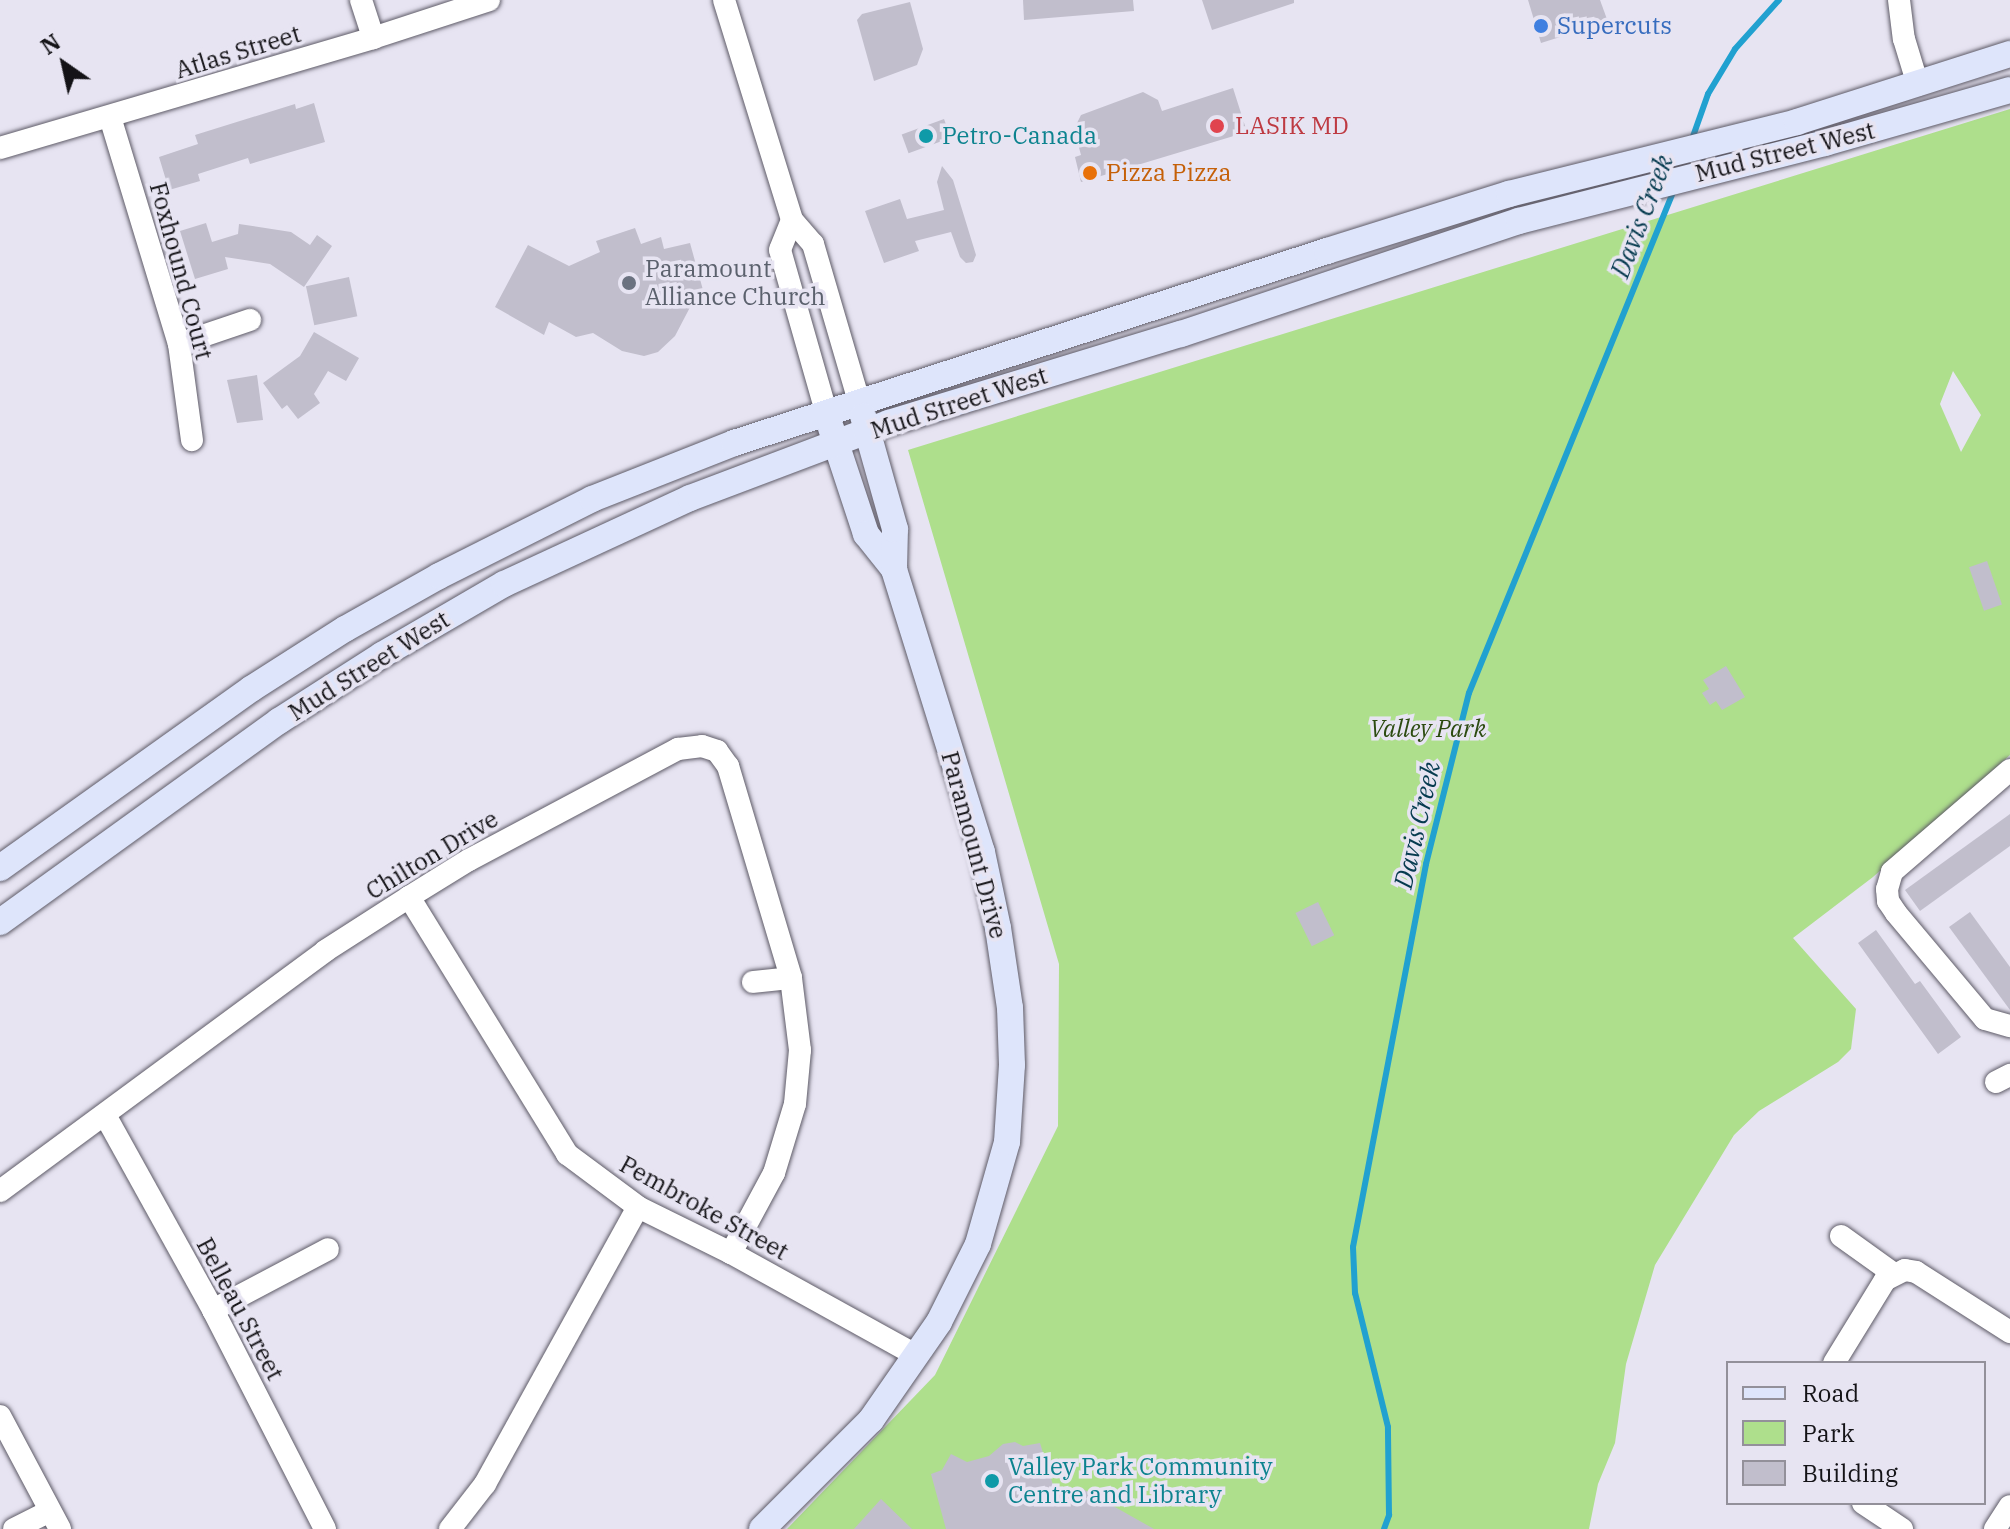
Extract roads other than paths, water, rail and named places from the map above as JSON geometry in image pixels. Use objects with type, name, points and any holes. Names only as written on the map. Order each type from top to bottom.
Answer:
[{"type":"main road","name":"Mud Street West","points":[[0,868],[251,689],[439,576],[592,499],[734,443],[826,412],[1464,208],[1819,116],[2010,54]]},
{"type":"main road","name":"Mud Street West","points":[[0,922],[279,721],[504,584],[690,498],[867,431],[1181,334],[1519,221],[1825,143],[2010,90]]},
{"type":"main road","name":"Paramount Drive","points":[[762,1529],[871,1420],[939,1322],[978,1244],[1007,1142],[1012,1065],[1010,1008],[982,852],[894,569],[895,529],[859,401]]},
{"type":"main road","name":"Paramount Drive","points":[[826,412],[866,534],[894,569]]},
{"type":"street","points":[[361,0],[373,38]]},
{"type":"street","name":"Atlas Street","points":[[0,148],[373,38],[489,0]]},
{"type":"street","name":"Paramount Drive","points":[[724,0],[792,220],[813,244],[859,401]]},
{"type":"street","points":[[1899,0],[1904,39],[1918,85]]},
{"type":"street","name":"Foxhound Court","points":[[110,117],[179,344],[192,440]]},
{"type":"street","name":"Paramount Drive","points":[[792,220],[780,250],[826,412]]},
{"type":"street","points":[[179,344],[250,320]]},
{"type":"street","name":"Chilton Drive","points":[[0,1191],[325,951],[409,897],[469,860],[678,749],[702,746],[717,751],[728,766],[791,978],[800,1050],[795,1104],[774,1173],[731,1253]]},
{"type":"street","points":[[2010,770],[1892,872],[1887,889],[1888,901],[1896,913],[1985,1019],[2010,1026]]},
{"type":"street","name":"Pembroke Street","points":[[409,897],[567,1154],[638,1207],[731,1253],[916,1355]]},
{"type":"street","points":[[753,982],[791,978]]},
{"type":"street","name":"Belleau Street","points":[[105,1115],[213,1310],[325,1529]]},
{"type":"street","points":[[450,1529],[485,1484],[638,1207]]},
{"type":"street","points":[[1841,1236],[1894,1274]]},
{"type":"street","points":[[213,1310],[328,1249]]},
{"type":"street","points":[[1835,1361],[1885,1280],[1905,1270],[1916,1272],[2010,1332]]},
{"type":"street","points":[[0,1416],[55,1520],[14,1529]]},
{"type":"street","points":[[1866,1505],[1902,1529]]},
{"type":"street","points":[[1995,1529],[2010,1506]]},
{"type":"waterway","name":"Davis Creek","points":[[1691,142],[1708,94],[1735,49],[1779,0]]},
{"type":"waterway","name":"Davis Creek","points":[[1384,1529],[1389,1515],[1388,1427],[1355,1293],[1353,1247],[1426,864],[1469,693],[1674,190]]},
{"type":"place","name":"Supercuts","points":[[1541,26]]},
{"type":"place","name":"LASIK MD","points":[[1217,126]]},
{"type":"place","name":"Petro-Canada","points":[[926,136]]},
{"type":"place","name":"Pizza Pizza","points":[[1090,173]]},
{"type":"place","name":"Paramount Alliance Church","points":[[629,283]]},
{"type":"place","name":"Valley Park Community Centre and Library","points":[[992,1481]]},
{"type":"park label","name":"Valley Park","points":[[1428,729]]}]
